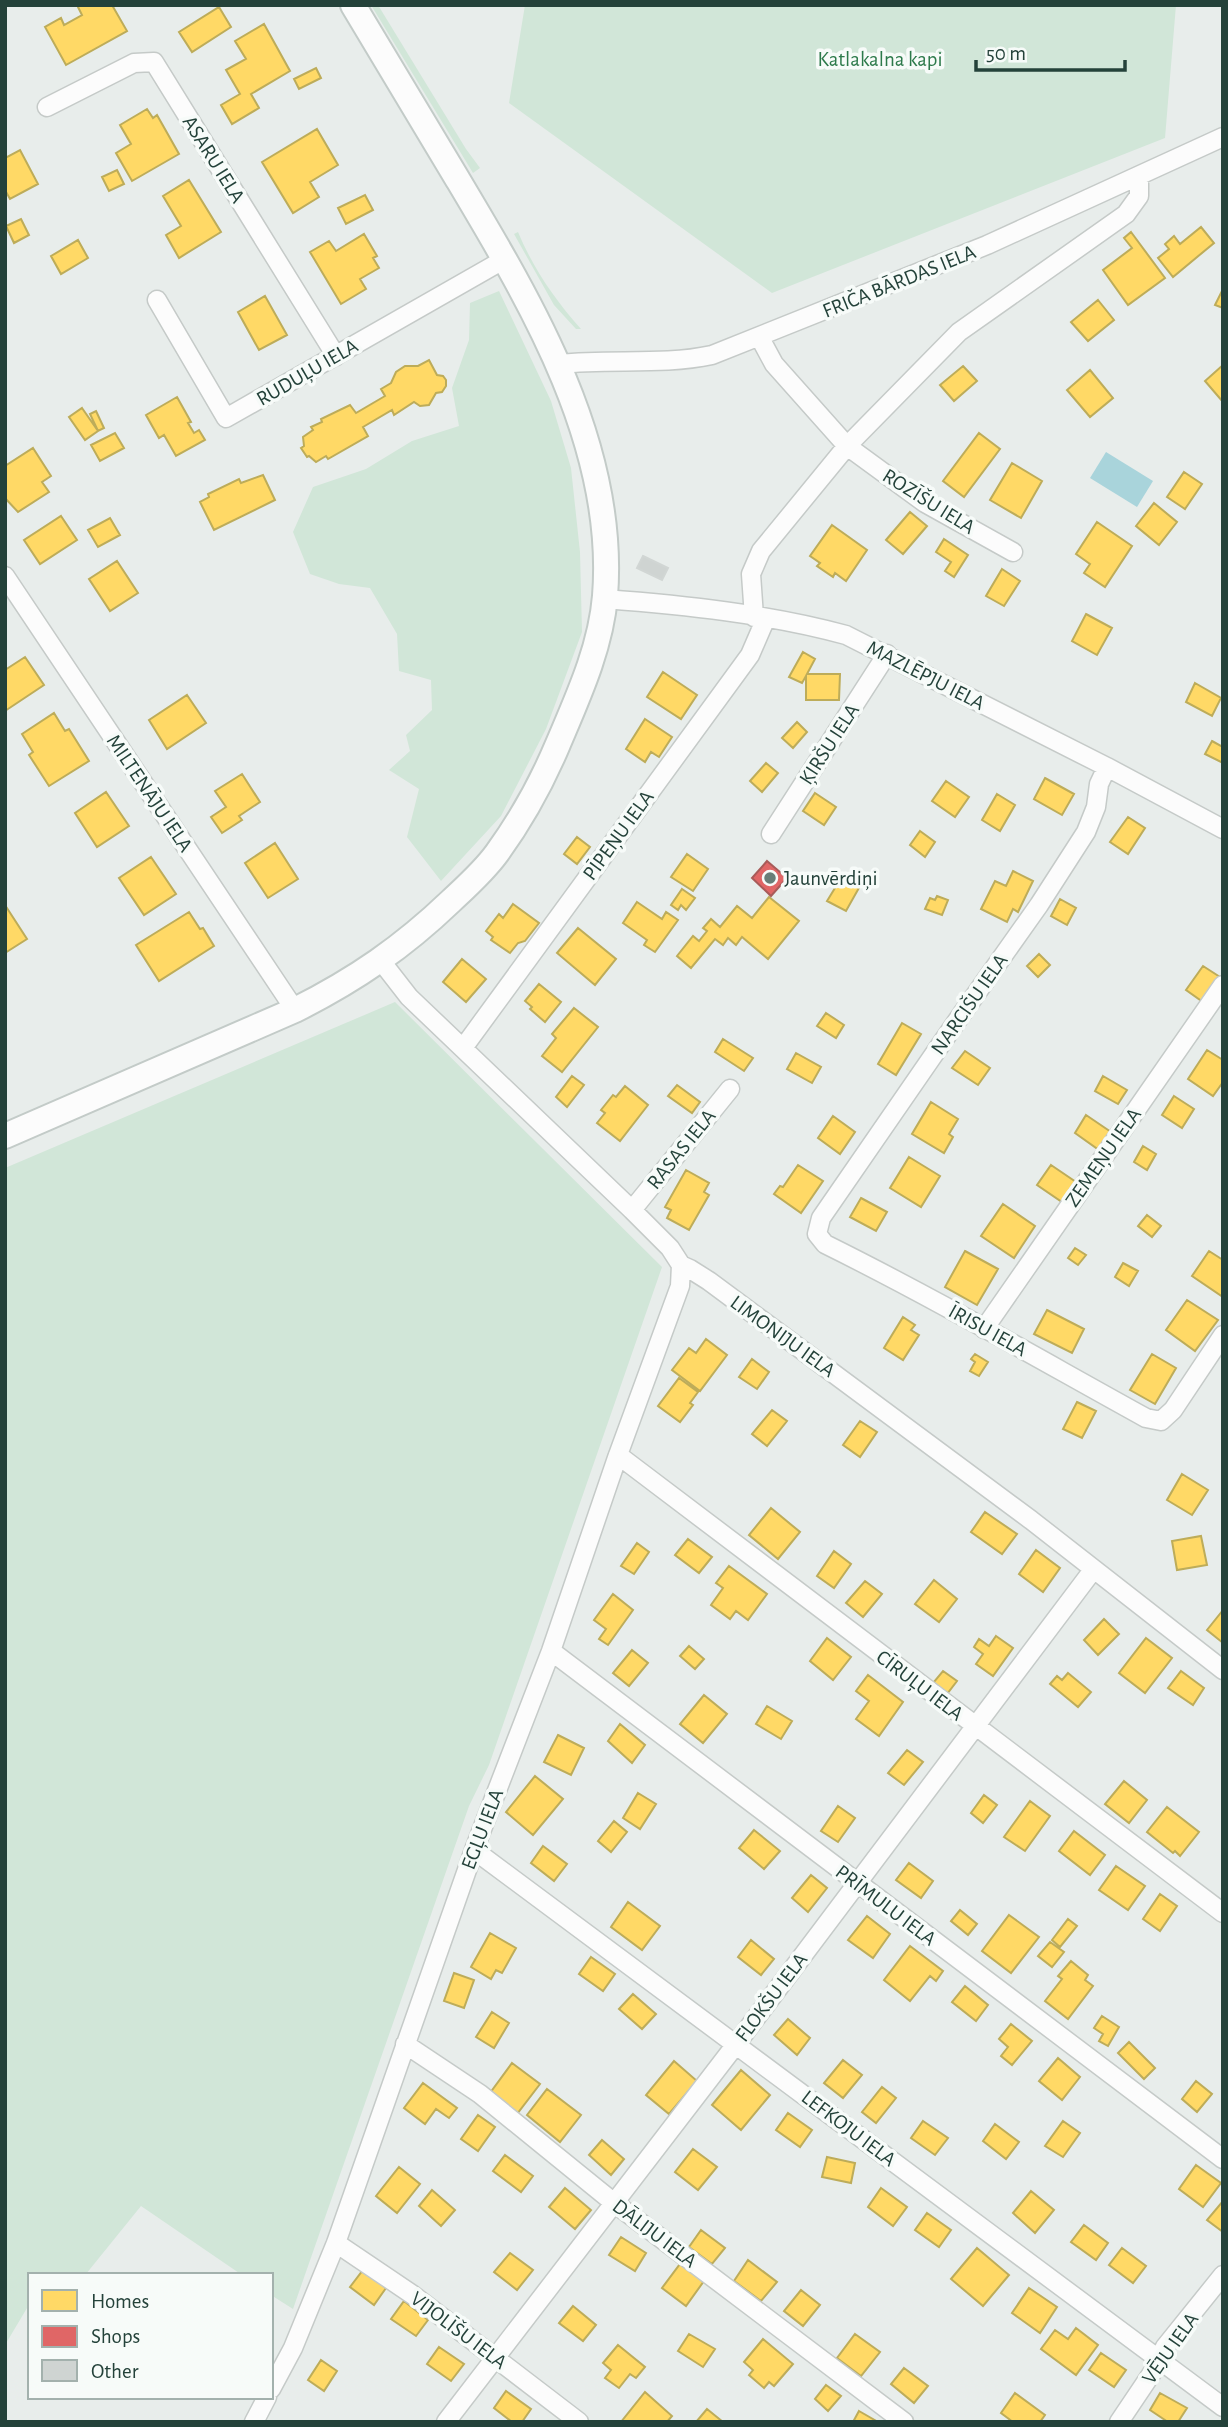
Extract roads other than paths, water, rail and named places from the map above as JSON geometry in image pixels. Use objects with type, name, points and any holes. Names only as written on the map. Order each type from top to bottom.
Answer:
[{"type":"main road","points":[[5,1136],[295,1010],[381,961],[418,933],[495,855],[523,812],[549,766],[589,670],[605,599],[606,555],[595,477],[559,364],[505,259],[353,5]]},
{"type":"street","name":"ASARU IELA","points":[[47,107],[134,63],[153,62],[336,356]]},
{"type":"street","name":"FRIČA BĀRDAS IELA","points":[[559,364],[593,360],[649,363],[712,355],[987,245],[1223,137]]},
{"type":"street","points":[[760,618],[751,574],[761,551],[846,446],[959,332],[1126,214],[1139,197],[1139,176]]},
{"type":"street","name":"RUDUĻU IELA","points":[[157,300],[226,418],[505,259]]},
{"type":"street","name":"ROZĪŠU IELA","points":[[760,338],[774,364],[846,446],[925,503],[1013,552]]},
{"type":"street","name":"MILTENĀJU IELA","points":[[5,576],[295,1010]]},
{"type":"street","name":"MAZLĒPJU IELA","points":[[605,599],[669,604],[816,627],[846,635],[1223,829]]},
{"type":"street","name":"PĪPEŅU IELA","points":[[463,1048],[750,655],[760,618]]},
{"type":"street","name":"ĶIRŠU IELA","points":[[771,834],[887,654]]},
{"type":"street","name":"NARCIŠU IELA","points":[[817,1234],[821,1218],[958,1018],[1040,905],[1086,832],[1096,807],[1099,784],[1107,767]]},
{"type":"street","name":"LIMONIJU IELA","points":[[381,961],[409,998],[632,1210],[670,1248],[681,1265],[709,1281],[1031,1520],[1223,1670]]},
{"type":"street","name":"ZEMEŅU IELA","points":[[984,1329],[1223,985]]},
{"type":"street","name":"RASAS IELA","points":[[632,1210],[730,1088]]},
{"type":"street","name":"ĪRISU IELA","points":[[817,1234],[825,1244],[920,1291],[1146,1418],[1161,1421],[1173,1409],[1223,1335]]},
{"type":"street","name":"EGĻU IELA","points":[[273,2385],[292,2348],[336,2243],[474,1850],[551,1651],[618,1455],[680,1286],[681,1265]]},
{"type":"street","name":"CĪRUĻU IELA","points":[[618,1455],[1223,1913]]},
{"type":"street","name":"FLOKŠU IELA","points":[[446,2422],[737,2043],[1093,1570]]},
{"type":"street","name":"PRĪMULU IELA","points":[[551,1651],[1223,2158]]},
{"type":"street","name":"LEFKOJU IELA","points":[[474,1850],[1223,2407]]},
{"type":"street","name":"DĀLIJU IELA","points":[[405,2045],[480,2094],[613,2202],[904,2422]]},
{"type":"street","name":"VIJOLĪŠU IELA","points":[[336,2243],[413,2295],[579,2422]]},
{"type":"street","name":"VĒJU IELA","points":[[1119,2422],[1165,2347],[1223,2276]]},
{"type":"street","points":[[257,2421],[266,2399]]},
{"type":"water","points":[[1106,452],[1153,481],[1137,507],[1090,478]]},
{"type":"place","name":"Jaunvērdiņi","points":[[770,878]]},
{"type":"park label","name":"Katlakalna kapi","points":[[880,59]]}]
